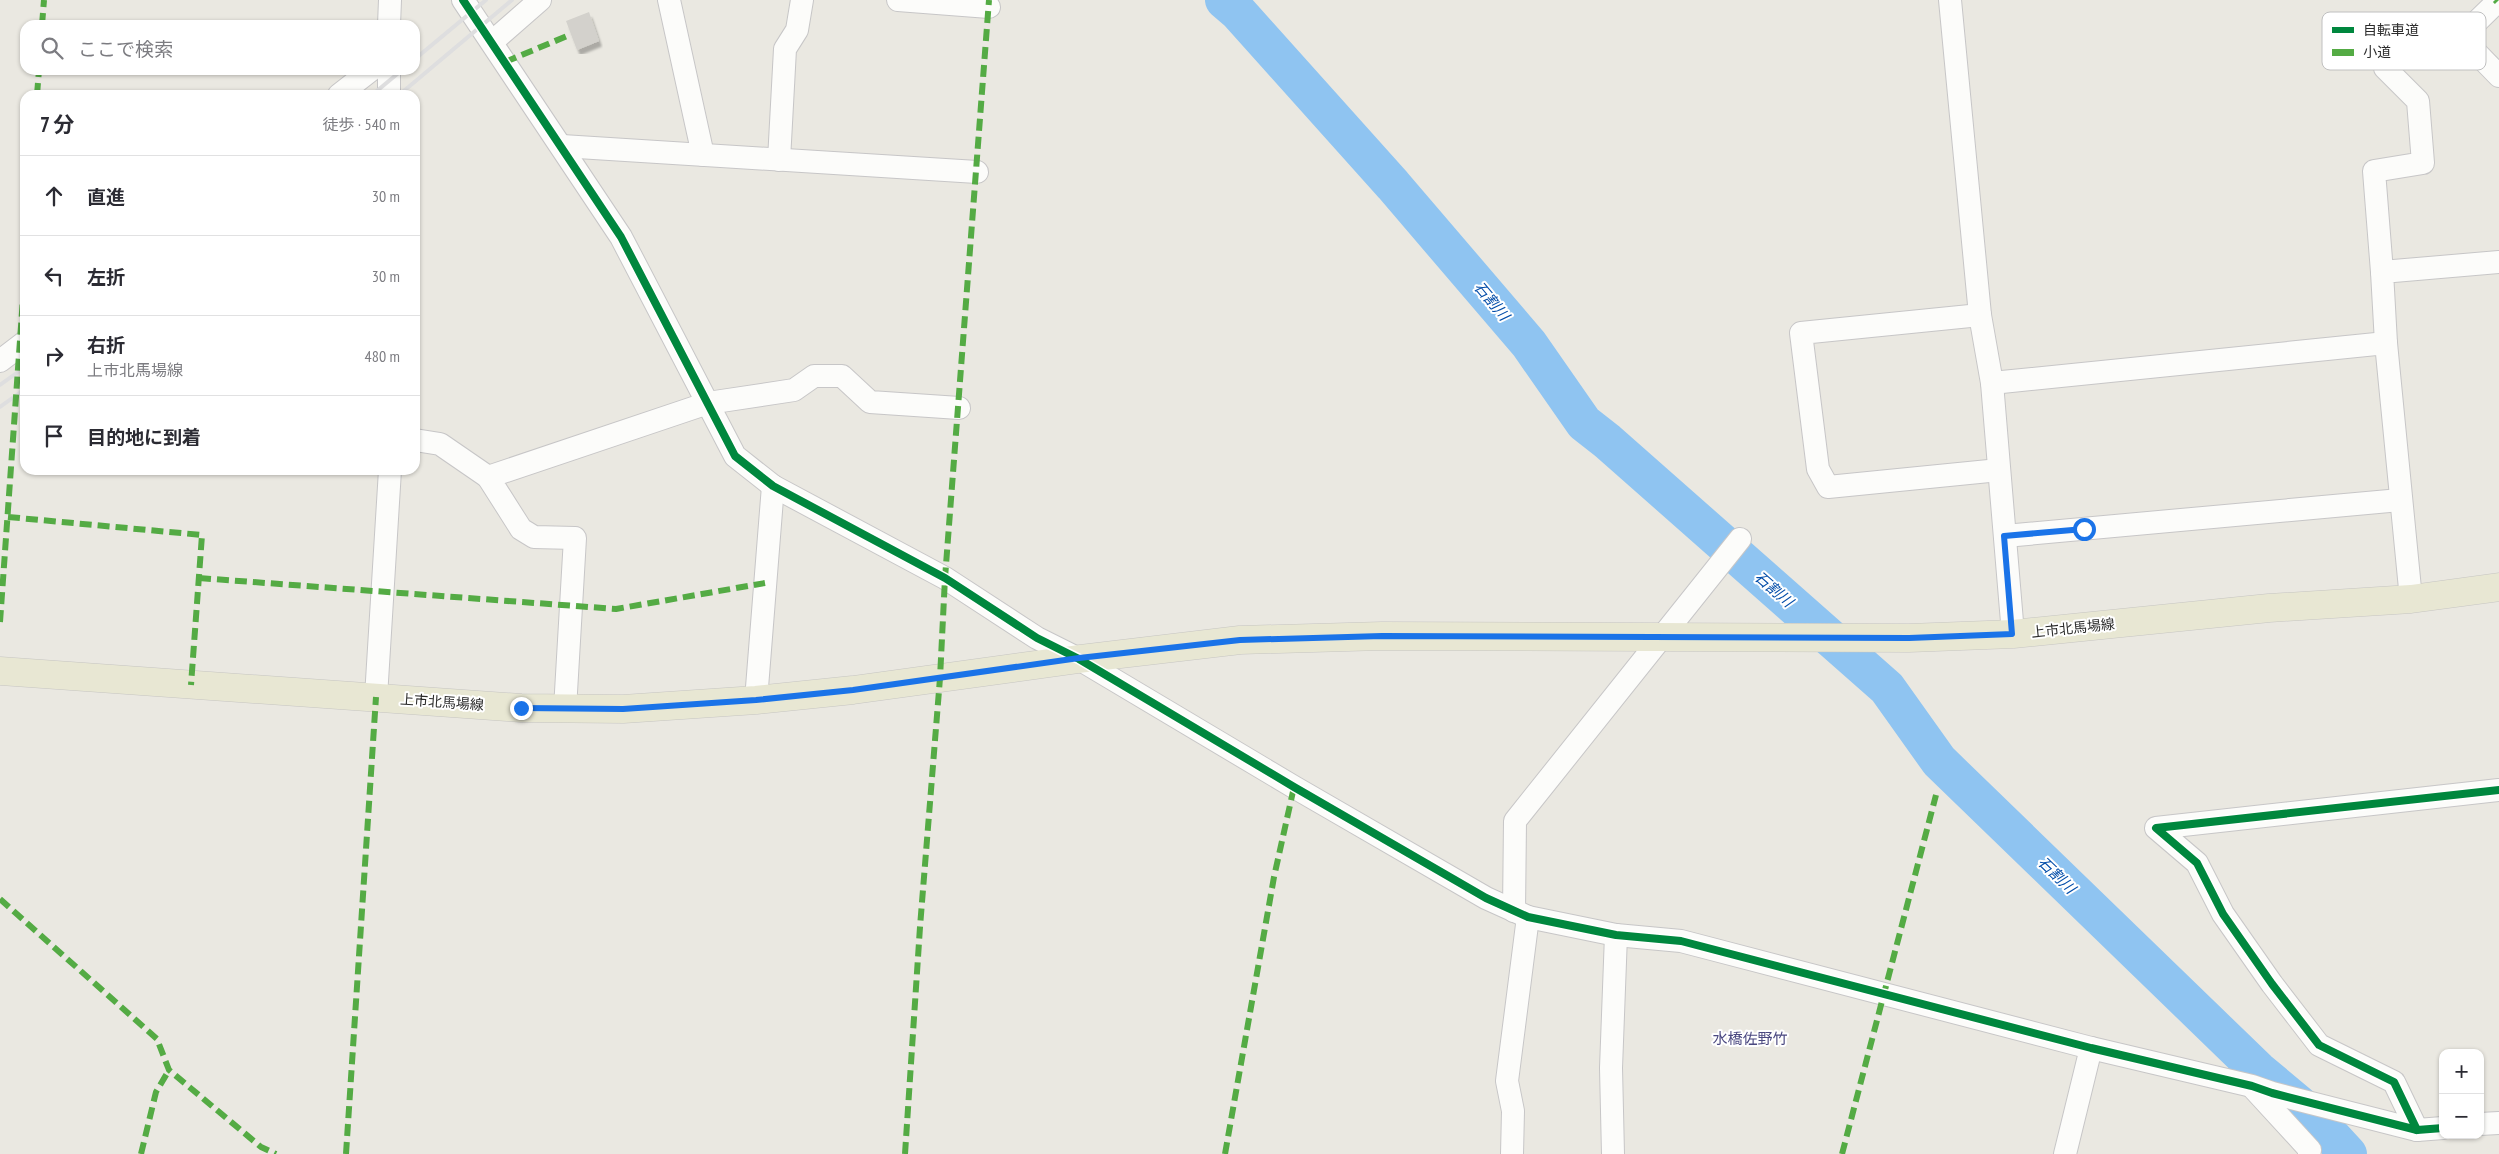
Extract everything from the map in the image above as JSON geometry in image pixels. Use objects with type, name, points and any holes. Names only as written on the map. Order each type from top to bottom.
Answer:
[{"type":"main road","name":"上市北馬場線","points":[[0,671],[521,708],[623,709],[756,700],[853,690],[1079,658],[1240,640],[1382,636],[1909,638],[2012,634],[2270,608],[2411,599],[2499,587]]},
{"type":"street","points":[[389,20],[390,0]]},
{"type":"street","points":[[463,0],[621,237],[735,456],[773,486],[945,578],[1037,638],[1079,658],[1303,792],[1486,898],[1521,914],[1616,935],[1681,941],[2091,1048],[2417,1130],[2439,1128]]},
{"type":"street","points":[[492,42],[540,0]]},
{"type":"street","points":[[669,0],[703,155]]},
{"type":"street","points":[[779,160],[785,49],[797,30],[802,0]]},
{"type":"street","points":[[898,0],[989,7]]},
{"type":"street","points":[[1950,0],[1980,315],[1992,383],[2012,634]]},
{"type":"street","points":[[2486,13],[2499,0]]},
{"type":"street","points":[[2486,62],[2499,76]]},
{"type":"street","points":[[2387,70],[2418,101],[2423,163],[2374,171],[2386,343],[2411,599]]},
{"type":"street","points":[[346,90],[365,75]]},
{"type":"street","points":[[389,75],[389,90]]},
{"type":"street","points":[[562,146],[977,172]]},
{"type":"street","points":[[2382,272],[2499,262]]},
{"type":"street","points":[[1980,315],[1801,333],[1802,343],[1818,469],[1828,487],[1999,470]]},
{"type":"street","points":[[1992,383],[2386,343]]},
{"type":"street","points":[[0,361],[20,346]]},
{"type":"street","points":[[488,477],[708,403],[794,390],[814,376],[842,376],[870,402],[959,408]]},
{"type":"street","points":[[420,441],[440,444],[488,477],[521,529],[534,537],[575,538],[565,709]]},
{"type":"street","points":[[376,697],[390,475]]},
{"type":"street","points":[[756,700],[773,486]]},
{"type":"street","points":[[2004,536],[2400,500]]},
{"type":"street","points":[[1512,1154],[1512,1111],[1507,1081],[1521,914],[1515,821],[1740,539]]},
{"type":"street","points":[[2417,1130],[2394,1082],[2319,1045],[2272,984],[2223,914],[2196,863],[2156,828],[2499,790]]},
{"type":"street","points":[[1613,1154],[1611,1068],[1616,935]]},
{"type":"street","points":[[2064,1154],[2091,1048]]},
{"type":"street","points":[[2262,1090],[2310,1150],[2309,1154]]},
{"type":"street","points":[[2484,1124],[2499,1123]]},
{"type":"building","points":[[589,12],[599,41],[577,50],[566,21]]},
{"type":"waterway","name":"石割川","points":[[1224,0],[1238,12],[1393,185],[1529,344],[1584,423],[1607,441],[1887,688],[1939,761],[2258,1070],[2313,1116],[2348,1154]]},
{"type":"railway","points":[[420,55],[486,0]]},
{"type":"railway","points":[[405,90],[512,0]]},
{"type":"railway","points":[[378,90],[396,75]]},
{"type":"railway","points":[[0,385],[20,371]]},
{"type":"railway","points":[[0,407],[20,393]]},
{"type":"marked path","points":[[42,20],[44,0]]},
{"type":"marked path","points":[[905,1154],[920,927],[940,678],[945,578],[989,0]]},
{"type":"marked path","points":[[505,62],[567,36]]},
{"type":"marked path","points":[[37,90],[39,75]]},
{"type":"marked path","points":[[0,622],[20,340]]},
{"type":"marked path","points":[[8,517],[202,535],[191,685]]},
{"type":"marked path","points":[[199,578],[616,609],[765,583]]},
{"type":"marked path","points":[[346,1154],[376,697]]},
{"type":"marked path","points":[[1225,1154],[1274,877],[1294,787]]},
{"type":"marked path","points":[[1842,1154],[1936,795]]},
{"type":"marked path","points":[[0,899],[157,1039],[169,1070],[261,1147],[276,1154]]},
{"type":"marked path","points":[[141,1154],[156,1092],[169,1070]]},
{"type":"cycle path","points":[[463,0],[621,237],[735,456],[773,486],[945,578],[1037,638],[1079,659],[1294,787],[1486,898],[1528,917],[1616,935],[1681,941],[2091,1048],[2252,1086],[2272,1093],[2417,1130],[2439,1128]]},
{"type":"cycle path","points":[[2417,1130],[2394,1082],[2319,1045],[2272,984],[2223,914],[2197,863],[2156,828],[2499,790]]},
{"type":"district","name":"水橋佐野竹","points":[[1750,1038]]},
{"type":"route","points":[[521,708],[623,709],[756,700],[853,690],[1079,658],[1134,654],[1240,640],[1382,636],[1855,636],[1909,638],[2012,634],[2004,536],[2084,529]]}]
